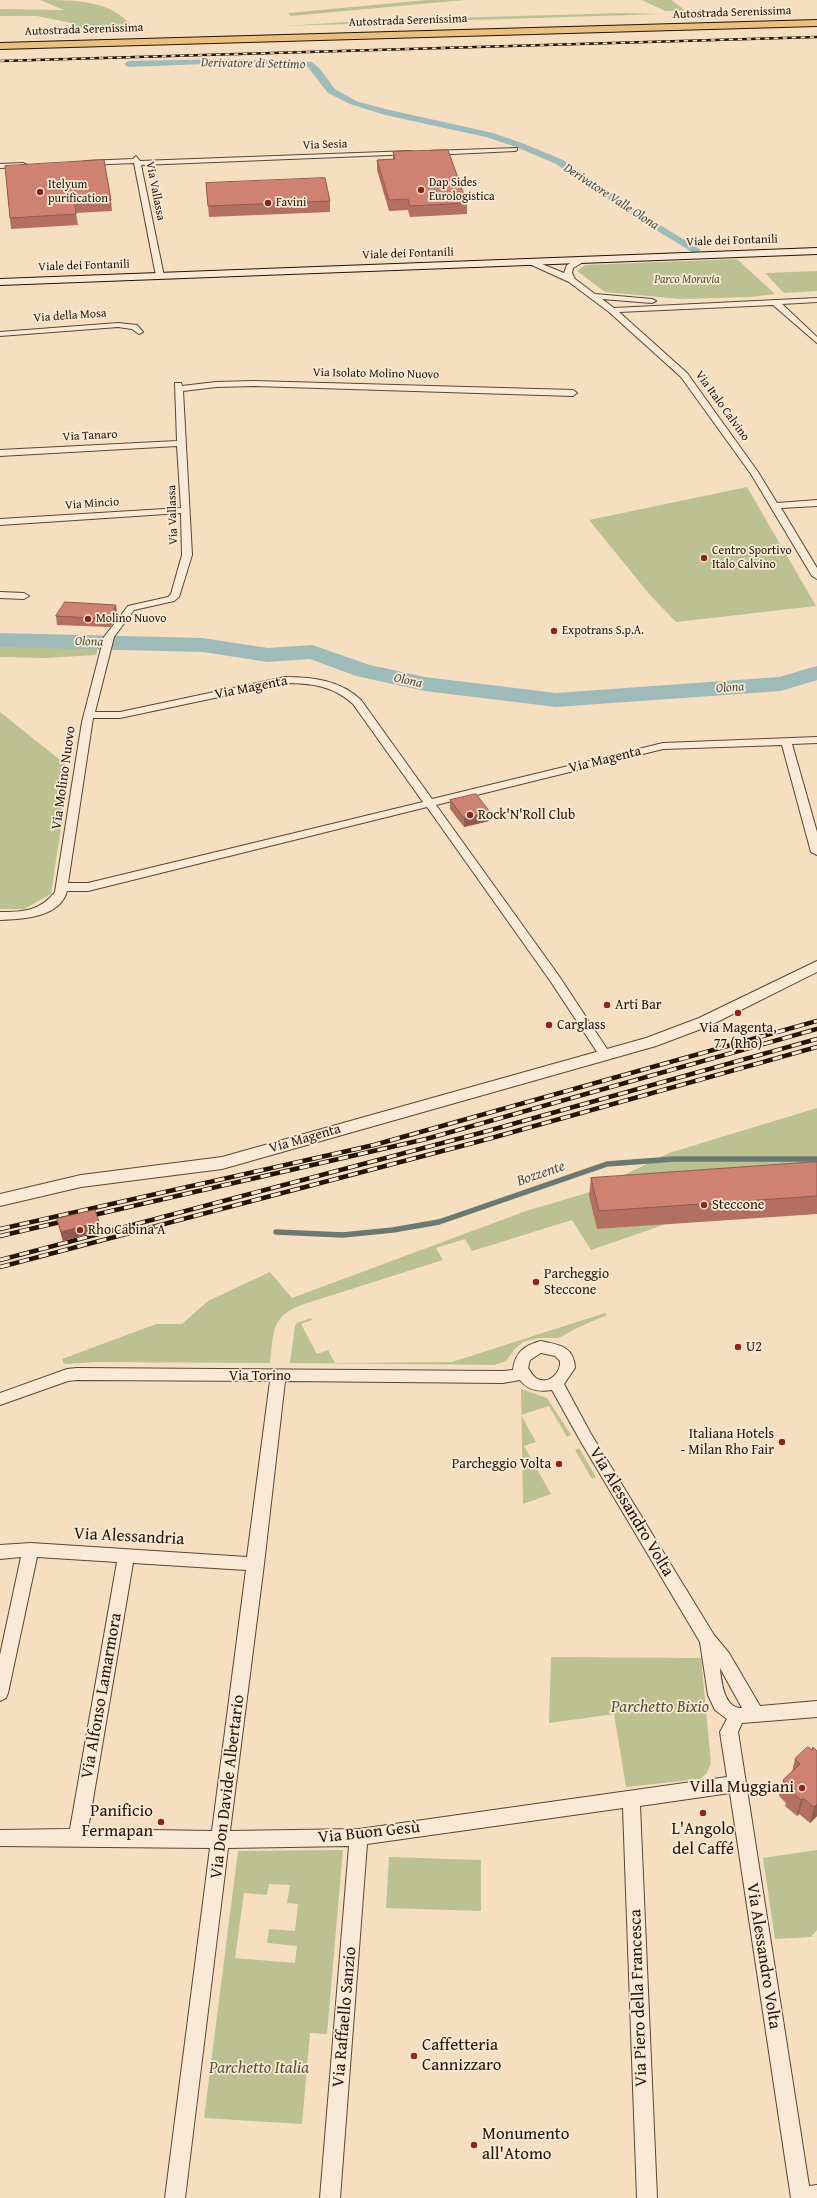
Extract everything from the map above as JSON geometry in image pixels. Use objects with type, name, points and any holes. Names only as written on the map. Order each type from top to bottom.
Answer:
[{"type":"highway","points":[[487,25],[554,20],[644,17]]},
{"type":"highway","name":"Autostrada Serenissima","points":[[0,38],[817,17]]},
{"type":"highway","name":"Autostrada Serenissima","points":[[0,46],[817,23]]},
{"type":"main road","name":"Viale dei Fontanili","points":[[0,282],[817,251]]},
{"type":"street","name":"Via Sesia","points":[[76,163],[515,150]]},
{"type":"street","name":"Via Vallassa","points":[[137,161],[160,276]]},
{"type":"street","points":[[0,166],[30,165]]},
{"type":"street","points":[[572,280],[568,273],[570,267],[583,260]]},
{"type":"street","name":"Via Italo Calvino","points":[[529,262],[549,268],[572,280],[594,296],[612,310],[684,375],[755,474],[817,576]]},
{"type":"street","points":[[594,296],[692,304]]},
{"type":"street","points":[[612,310],[692,304],[817,300]]},
{"type":"street","points":[[774,301],[817,340]]},
{"type":"street","name":"Via della Mosa","points":[[0,334],[118,325],[134,327],[139,332]]},
{"type":"street","name":"Via Isolato Molino Nuovo","points":[[179,387],[269,384],[428,387],[573,393]]},
{"type":"street","name":"Via Vallassa","points":[[130,608],[170,599],[176,595],[187,555],[179,387]]},
{"type":"street","name":"Via Tanaro","points":[[0,453],[181,443]]},
{"type":"street","points":[[775,506],[817,503]]},
{"type":"street","name":"Via Mincio","points":[[0,522],[186,510]]},
{"type":"street","points":[[0,596],[24,596]]},
{"type":"street","name":"Via Molino Nuovo","points":[[0,916],[39,913],[52,905],[61,892],[89,716],[105,649],[109,637],[130,608]]},
{"type":"street","name":"Via Magenta","points":[[89,716],[120,715],[277,681],[293,679],[343,689],[352,696],[555,980],[605,1055]]},
{"type":"street","name":"Via Magenta","points":[[63,887],[88,887],[662,746],[817,740]]},
{"type":"street","points":[[786,741],[817,852]]},
{"type":"street","name":"Via Magenta","points":[[0,1200],[82,1181],[222,1163],[651,1042],[704,1022],[817,966]]},
{"type":"street","points":[[548,1348],[562,1354],[568,1364],[566,1375],[556,1383],[541,1385],[534,1383],[523,1374],[520,1362],[523,1357],[533,1349],[548,1348]]},
{"type":"street","name":"Via Torino","points":[[0,1399],[67,1375],[76,1374],[503,1377],[523,1374]]},
{"type":"street","name":"Via Don Davide Albertario","points":[[175,2198],[256,1564],[278,1376]]},
{"type":"street","name":"Via Alessandro Volta","points":[[556,1383],[586,1438],[708,1640]]},
{"type":"street","points":[[0,1693],[31,1550]]},
{"type":"street","name":"Via Alessandria","points":[[0,1552],[31,1550],[256,1564]]},
{"type":"street","name":"Via Alfonso Lamarmora","points":[[78,1836],[126,1555]]},
{"type":"street","points":[[708,1640],[723,1658],[755,1714]]},
{"type":"street","points":[[708,1640],[716,1694],[726,1710],[737,1716],[817,1709]]},
{"type":"street","name":"Via Alessandro Volta","points":[[737,1716],[729,1732],[801,2198]]},
{"type":"street","name":"Via Buon Gesù","points":[[0,1838],[78,1836],[221,1840],[296,1840],[359,1837],[736,1784]]},
{"type":"street","name":"Via Piero della Francesca","points":[[631,1798],[647,2198]]},
{"type":"street","name":"Via Raffaello Sanzio","points":[[330,2198],[359,1837]]},
{"type":"street","points":[[801,2198],[817,2195]]},
{"type":"green space","points":[[40,0],[66,0],[91,3],[114,11],[124,18],[132,27],[80,29],[71,23],[37,16],[0,16],[0,9],[64,10]]},
{"type":"green space","points":[[427,0],[465,0],[291,16],[288,13]]},
{"type":"green space","points":[[642,0],[671,0],[686,11],[665,11]]},
{"type":"green space","points":[[624,13],[662,14],[284,26],[376,20]]},
{"type":"green space","name":"Parco Moravia","points":[[737,259],[775,294],[750,297],[681,299],[605,292],[577,271],[585,265]]},
{"type":"green space","points":[[817,271],[817,291],[784,293],[765,273]]},
{"type":"green space","name":"Centro Sportivo Italo Calvino","points":[[747,487],[816,606],[676,622],[650,595],[589,520]]},
{"type":"green space","points":[[0,646],[98,647],[96,655],[46,658],[0,657]]},
{"type":"green space","points":[[0,712],[70,768],[51,894],[24,909],[0,909]]},
{"type":"green space","points":[[817,1108],[817,1180],[590,1196],[597,1229],[666,1224],[591,1250],[572,1220],[472,1251],[465,1239],[436,1248],[443,1260],[304,1304],[285,1314],[276,1326],[270,1363],[95,1362],[64,1364],[62,1359],[156,1324],[182,1324],[208,1301],[270,1272],[292,1298],[526,1211],[587,1193],[669,1153]]},
{"type":"green space","points":[[605,1313],[607,1315],[579,1327],[559,1338],[538,1338],[523,1342],[514,1350],[506,1361],[495,1365],[290,1363],[295,1326],[297,1323],[311,1318],[312,1320],[301,1324],[317,1354],[328,1350],[335,1363],[452,1362]]},
{"type":"green space","points":[[521,1389],[547,1398],[571,1435],[567,1437],[549,1406],[521,1415]]},
{"type":"green space","points":[[521,1416],[536,1442],[524,1446],[551,1494],[523,1504]]},
{"type":"green space","points":[[579,1448],[596,1477],[592,1479],[575,1450]]},
{"type":"green space","name":"Parchetto Bixio","points":[[551,1657],[701,1658],[711,1763],[706,1774],[700,1779],[626,1787],[614,1714],[549,1723]]},
{"type":"green space","name":"Parchetto Italia","points":[[343,1850],[327,2034],[310,2033],[302,2124],[204,2118],[238,1851]],"holes":[[[269,1884],[290,1885],[287,1903],[298,1904],[295,1931],[269,1929],[267,1943],[297,1946],[295,1963],[235,1958],[244,1893],[267,1895]]]},
{"type":"green space","points":[[817,1850],[817,1930],[811,1937],[775,1939],[763,1858]]},
{"type":"green space","points":[[389,1857],[481,1860],[481,1911],[386,1908]]},
{"type":"building","name":"Dap Sides Eurologistica","points":[[448,150],[467,203],[410,206],[408,199],[389,200],[377,160],[395,159],[393,152]]},
{"type":"building","name":"Itelyum purification","points":[[104,160],[111,200],[75,203],[76,214],[10,218],[5,166]]},
{"type":"building","points":[[325,178],[330,201],[208,206],[206,183]]},
{"type":"building","points":[[65,602],[116,605],[109,619],[56,616]]},
{"type":"building","points":[[476,794],[490,812],[464,818],[450,800]]},
{"type":"building","points":[[817,1162],[817,1196],[599,1211],[591,1178]]},
{"type":"building","points":[[95,1210],[99,1222],[61,1232],[57,1219]]},
{"type":"building","points":[[808,1747],[812,1750],[813,1747],[817,1751],[817,1804],[814,1807],[803,1798],[801,1800],[789,1789],[791,1787],[783,1780],[800,1764],[795,1759]]},
{"type":"waterway","name":"Derivatore di Settimo","points":[[128,64],[229,61],[309,64],[317,71],[332,91],[342,98],[385,112],[460,127],[490,135],[519,145],[559,162],[581,175],[639,216],[696,250]]},
{"type":"waterway","name":"Olona","points":[[0,640],[203,645],[268,655],[312,652],[364,671],[425,684],[556,700],[781,684],[817,673]]},
{"type":"waterway","name":"Bozzente","points":[[276,1232],[343,1235],[393,1230],[439,1222],[607,1164],[674,1159],[817,1159]]},
{"type":"railway","points":[[0,61],[817,37]]},
{"type":"railway","points":[[0,1229],[374,1145],[817,1021]]},
{"type":"railway","points":[[85,1217],[426,1139],[817,1029]]},
{"type":"railway","points":[[0,1260],[484,1132],[817,1039]]},
{"type":"railway","points":[[0,1267],[488,1139],[817,1047]]},
{"type":"railway","points":[[0,1236],[69,1220]]},
{"type":"place","name":"Dap Sides Eurologistica","points":[[421,190]]},
{"type":"place","name":"Itelyum purification","points":[[40,192]]},
{"type":"place","name":"Favini","points":[[268,203]]},
{"type":"place","name":"Centro Sportivo Italo Calvino","points":[[704,558]]},
{"type":"place","name":"Molino Nuovo","points":[[88,619]]},
{"type":"place","name":"Expotrans S.p.A.","points":[[554,631]]},
{"type":"place","name":"Rock'N'Roll Club","points":[[470,815]]},
{"type":"place","name":"Arti Bar","points":[[607,1005]]},
{"type":"place","name":"Via Magenta, 77 (Rho)","points":[[738,1013]]},
{"type":"place","name":"Carglass","points":[[549,1025]]},
{"type":"place","name":"Steccone","points":[[704,1205]]},
{"type":"place","name":"Rho Cabina A","points":[[80,1230]]},
{"type":"place","name":"Parcheggio Steccone","points":[[536,1282]]},
{"type":"place","name":"U2","points":[[738,1347]]},
{"type":"place","name":"Italiana Hotels - Milan Rho Fair","points":[[782,1442]]},
{"type":"place","name":"Parcheggio Volta","points":[[559,1464]]},
{"type":"place","name":"Villa Muggiani","points":[[802,1788]]},
{"type":"place","name":"L'Angolo del Caffé","points":[[703,1813]]},
{"type":"place","name":"Panificio Fermapan","points":[[161,1822]]},
{"type":"place","name":"Caffetteria Cannizzaro","points":[[414,2056]]},
{"type":"place","name":"Monumento all'Atomo","points":[[474,2145]]},
{"type":"water label","name":"Derivatore Valle Olona","points":[[611,197]]}]
